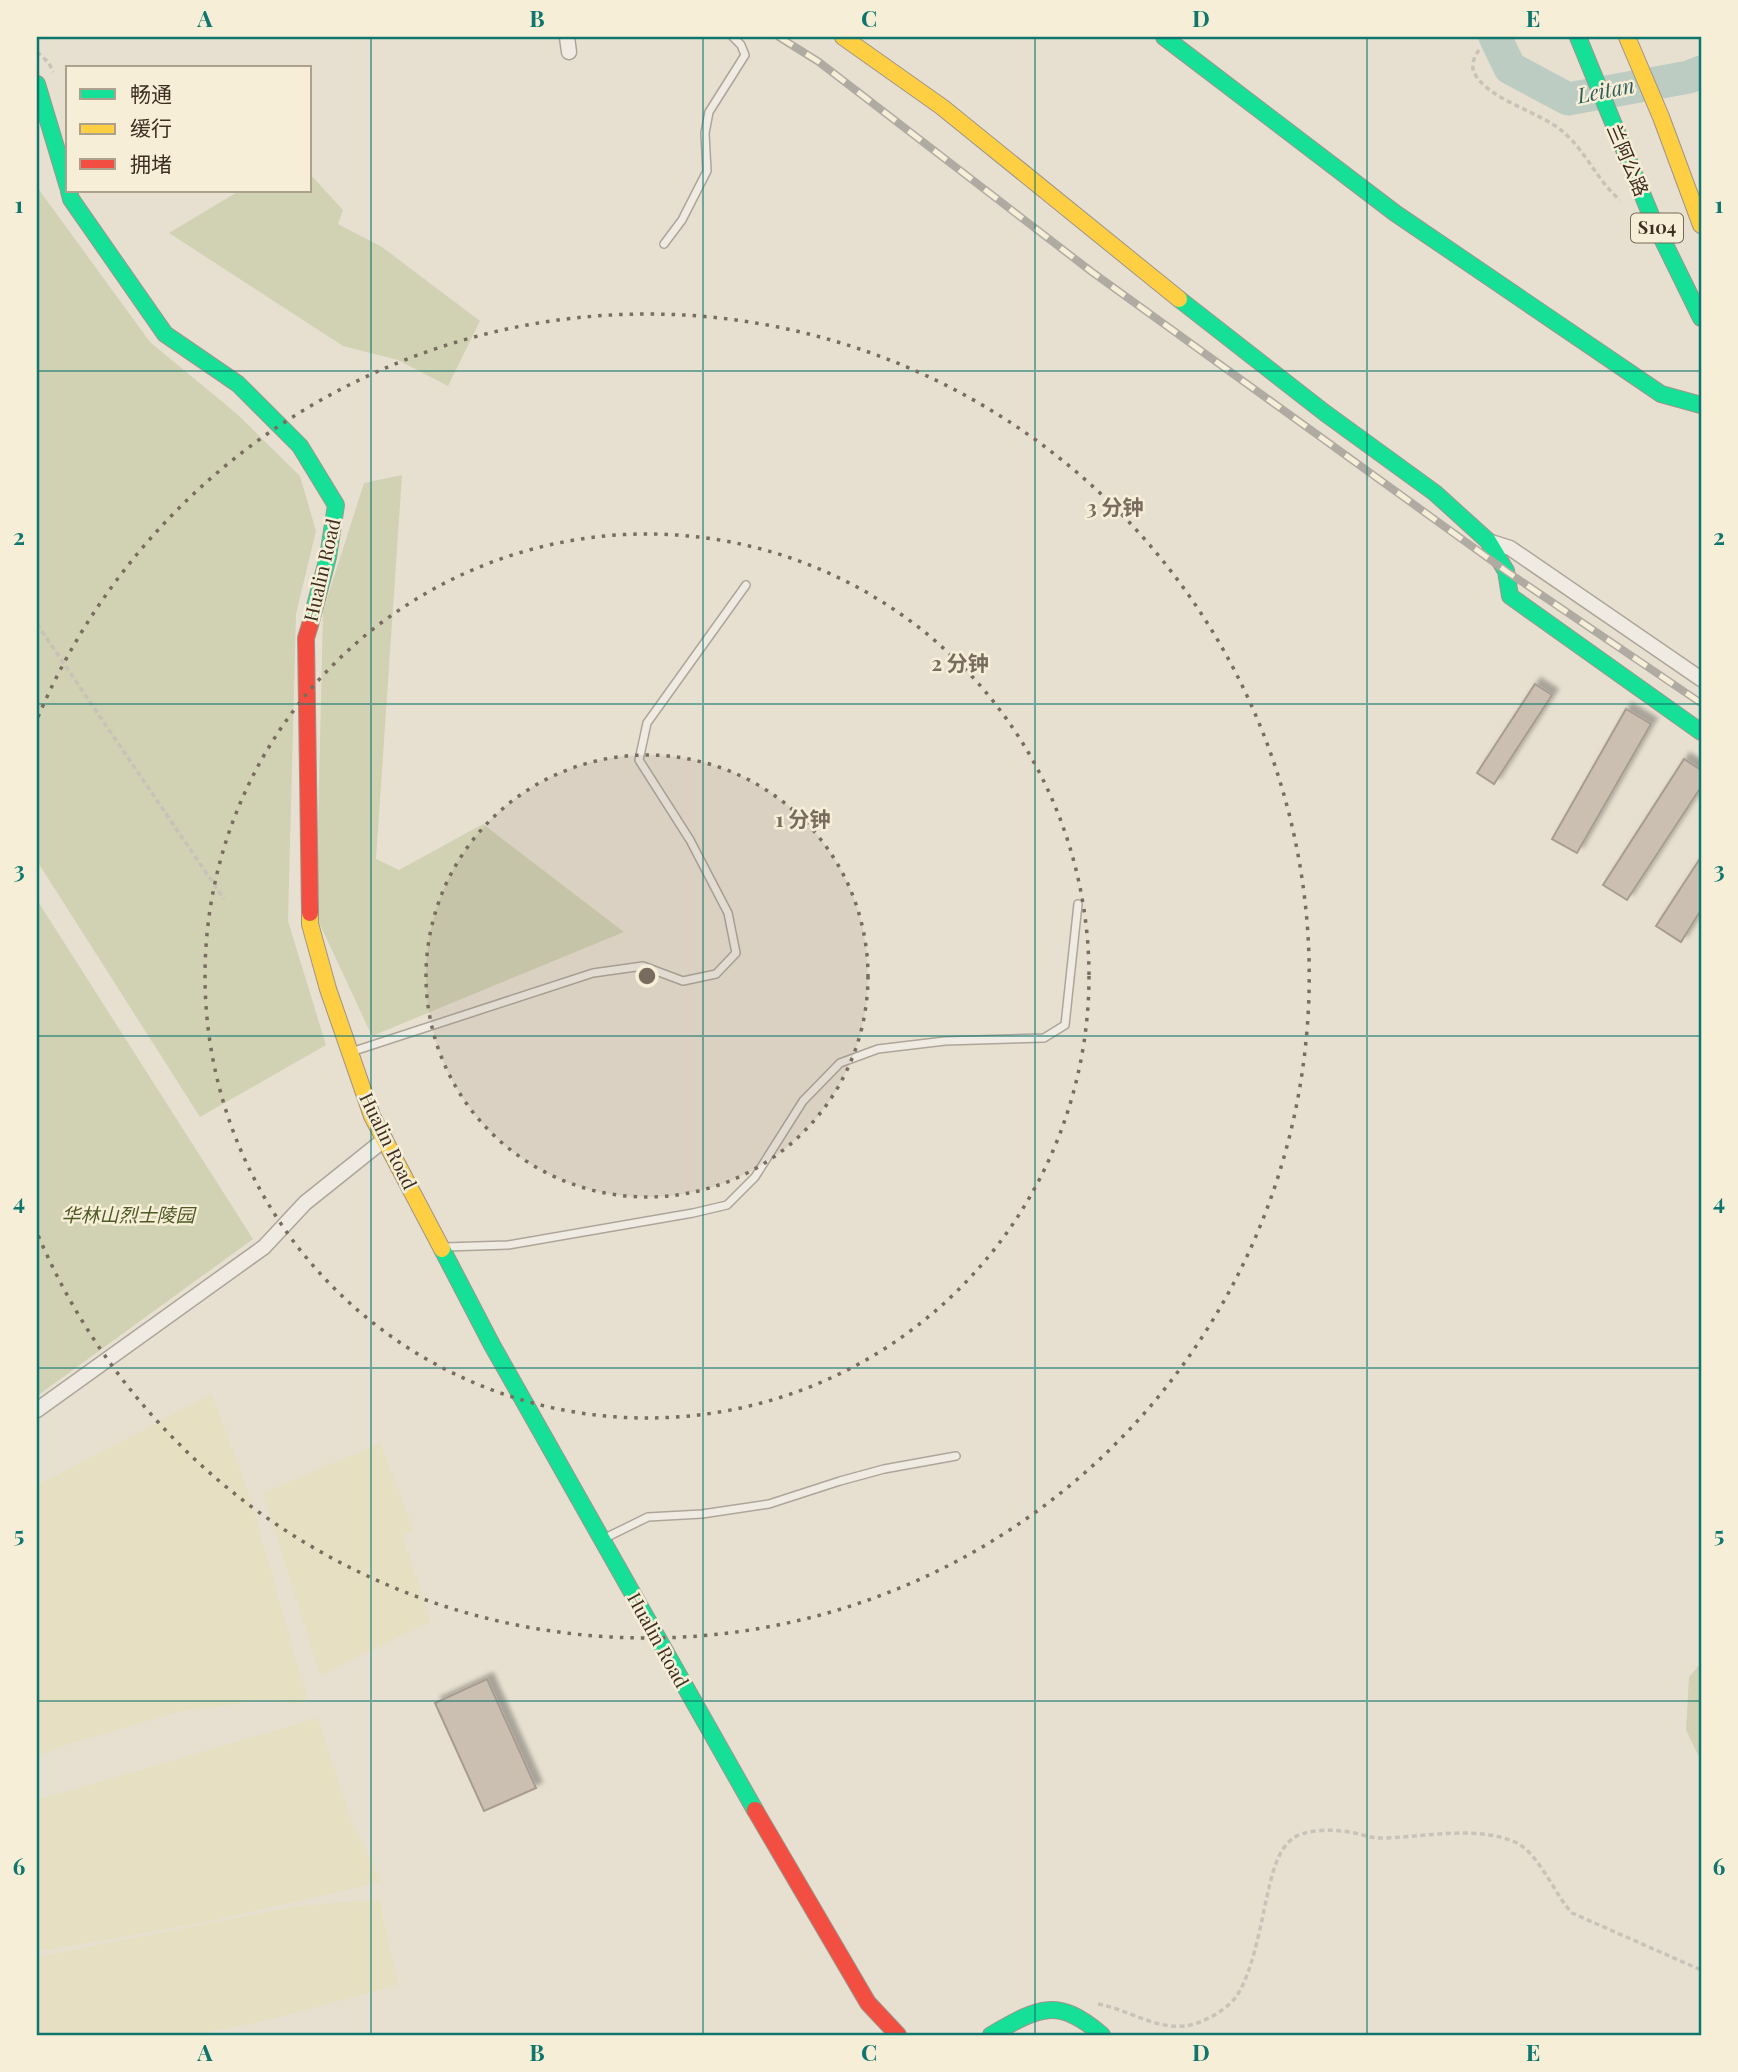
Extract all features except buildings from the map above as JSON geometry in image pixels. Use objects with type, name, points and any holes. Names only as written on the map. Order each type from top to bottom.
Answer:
[{"type":"main road","points":[[843,37],[942,107],[1125,256],[1325,413],[1435,493],[1488,541],[1506,571],[1510,596],[1701,732]]},
{"type":"main road","points":[[1164,37],[1429,237],[1661,394],[1701,405]]},
{"type":"main road","name":"兰阿公路","points":[[1578,37],[1652,218],[1701,318]]},
{"type":"main road","name":"S104","points":[[1627,37],[1661,117],[1701,225]]},
{"type":"main road","name":"Hualin Road","points":[[37,84],[66,174]]},
{"type":"main road","name":"Hualin Road","points":[[70,192],[71,199],[165,334],[238,384],[300,446],[336,505],[328,556],[306,638],[310,924],[328,989],[372,1116],[492,1345],[728,1764],[868,2003],[898,2035]]},
{"type":"main road","points":[[991,2035],[1033,2011],[1070,2011],[1085,2019],[1101,2035]]},
{"type":"street","points":[[567,37],[569,52]]},
{"type":"street","points":[[1488,541],[1510,548],[1701,679]]},
{"type":"street","points":[[37,1410],[264,1247],[305,1203],[385,1139]]},
{"type":"lane","points":[[664,244],[682,220],[706,171],[705,133],[709,112],[745,55],[741,45],[733,37]]},
{"type":"lane","points":[[350,1052],[593,973],[643,965],[683,981],[716,974],[737,953],[729,913],[690,840],[639,760],[647,723],[746,585]]},
{"type":"lane","points":[[441,1247],[508,1245],[727,1205],[754,1178],[803,1101],[840,1063],[878,1049],[945,1041],[1044,1038],[1065,1025],[1078,904]]},
{"type":"lane","points":[[601,1539],[648,1517],[702,1514],[769,1504],[862,1475],[956,1456]]},
{"type":"path","points":[[1479,50],[1472,61],[1474,74],[1494,92],[1561,130],[1622,202]]},
{"type":"path","points":[[37,624],[224,899]]},
{"type":"path","points":[[1070,2011],[1087,2003],[1104,2005],[1166,2025],[1186,2026],[1204,2020],[1220,2010],[1238,1996],[1276,1862],[1292,1839],[1311,1832],[1325,1831],[1347,1831],[1376,1838],[1448,1834],[1500,1837],[1520,1845],[1550,1880],[1563,1904],[1572,1913],[1701,1970]]},
{"type":"shaded area","points":[[212,1394],[250,1496],[307,1698],[298,1704],[260,1701],[181,1711],[37,1756],[37,1485]]},
{"type":"shaded area","points":[[380,1443],[414,1530],[403,1536],[431,1622],[320,1675],[263,1493]]},
{"type":"shaded area","points":[[318,1718],[350,1817],[382,1882],[207,1922],[37,1952],[37,1800]]},
{"type":"shaded area","points":[[379,1899],[399,1985],[264,2021],[193,2035],[37,2035],[37,1957],[298,1906]]},
{"type":"green space","points":[[312,176],[343,210],[338,224],[382,247],[480,321],[448,386],[398,360],[343,346],[169,233],[237,192],[312,192]]},
{"type":"green space","points":[[37,187],[150,342],[237,414],[300,476],[316,531],[296,614],[288,921],[326,1045],[200,1117],[37,861]]},
{"type":"green space","points":[[402,475],[376,859],[399,870],[483,824],[624,932],[372,1036],[316,916],[323,611],[364,483]]},
{"type":"green space","name":"华林山烈士陵园","points":[[37,900],[253,1239],[37,1396]]},
{"type":"green space","points":[[1701,1663],[1701,1761],[1686,1730],[1689,1677]]},
{"type":"waterway","name":"Leitan","points":[[1495,37],[1510,68],[1568,99],[1689,77],[1701,72]]},
{"type":"railway","points":[[779,37],[819,62],[1092,272],[1506,571],[1701,703]]},
{"type":"traffic: fast","points":[[1164,37],[1395,213],[1661,394],[1701,405]]},
{"type":"traffic: fast","points":[[1578,37],[1652,218],[1701,318]]},
{"type":"traffic: fast","points":[[37,84],[66,180]]},
{"type":"traffic: fast","points":[[69,192],[71,199],[165,334],[238,384],[300,446],[336,505],[328,557],[310,625]]},
{"type":"traffic: fast","points":[[1179,299],[1325,413],[1435,493],[1488,541],[1506,571],[1510,596],[1701,732]]},
{"type":"traffic: fast","points":[[442,1249],[492,1345],[755,1810]]},
{"type":"traffic: fast","points":[[991,2035],[1022,2018],[1047,2010],[1072,2015],[1102,2035]]},
{"type":"traffic: slow","points":[[843,37],[942,107],[1179,299]]},
{"type":"traffic: slow","points":[[1627,37],[1661,117],[1701,225]]},
{"type":"traffic: slow","points":[[310,913],[310,924],[328,989],[372,1116],[442,1249]]},
{"type":"traffic: jam","points":[[310,625],[306,638],[310,913]]},
{"type":"traffic: jam","points":[[755,1810],[868,2003],[898,2035]]}]
